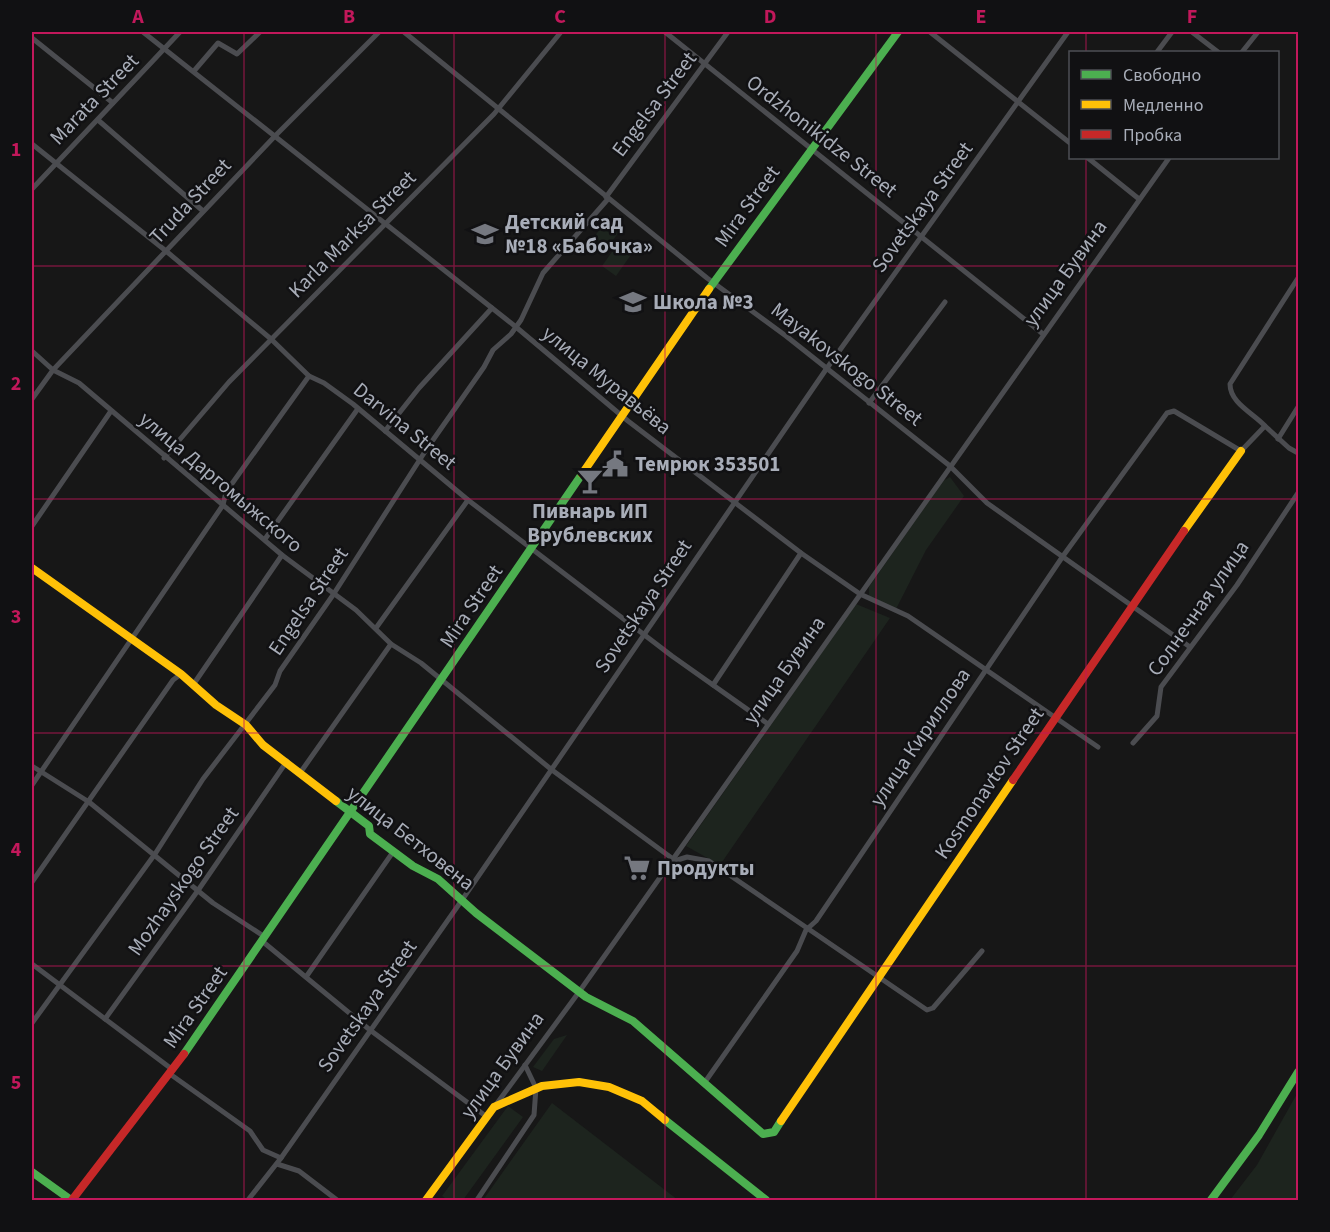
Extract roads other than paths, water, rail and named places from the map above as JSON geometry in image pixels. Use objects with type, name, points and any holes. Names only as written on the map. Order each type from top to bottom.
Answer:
[{"type":"street","name":"улица Муравьёва","points":[[143,32],[276,135],[734,503],[860,594],[908,616],[987,668],[1098,747]]},
{"type":"street","name":"Marata Street","points":[[32,189],[180,32]]},
{"type":"street","points":[[194,71],[218,43],[237,54],[260,32]]},
{"type":"street","name":"Truda Street","points":[[32,399],[53,370],[203,211],[379,32]]},
{"type":"street","name":"Mayakovskogo Street","points":[[404,32],[607,198],[950,466],[987,503],[1190,647]]},
{"type":"street","name":"Karla Marksa Street","points":[[164,458],[198,415],[499,108],[561,32]]},
{"type":"street","name":"Ordzhonikidze Street","points":[[665,32],[922,235],[1043,334]]},
{"type":"street","name":"Engelsa Street","points":[[32,1023],[155,854],[203,779],[275,685],[280,670],[333,595],[484,367],[492,350],[516,327],[543,273],[607,198],[728,32]]},
{"type":"street","name":"Mira Street","points":[[72,1200],[172,1072],[714,282],[897,32]]},
{"type":"street","points":[[930,32],[1069,141]]},
{"type":"street","name":"Sovetskaya Street","points":[[248,1200],[279,1161],[462,900],[827,368],[1068,32]]},
{"type":"street","points":[[1158,51],[1172,32]]},
{"type":"street","points":[[1192,32],[1217,51]]},
{"type":"street","points":[[1243,51],[1258,32]]},
{"type":"street","points":[[32,38],[113,103]]},
{"type":"street","points":[[98,120],[203,211]]},
{"type":"street","name":"Darvina Street","points":[[32,144],[166,251],[271,339],[309,376],[324,383],[422,460],[468,500],[768,724]]},
{"type":"street","points":[[1089,159],[1139,200]]},
{"type":"street","name":"улица Бувина","points":[[426,1200],[579,992],[1168,159]]},
{"type":"street","points":[[1299,278],[1230,384],[1230,392],[1234,399],[1278,439],[1299,453]]},
{"type":"street","points":[[869,403],[945,302]]},
{"type":"street","points":[[385,431],[418,388],[492,308]]},
{"type":"street","name":"улица Даргомыжского","points":[[32,351],[53,370],[79,383],[164,458],[265,538],[282,555],[356,610],[391,644],[421,663],[552,770],[671,861]]},
{"type":"street","points":[[32,785],[223,505],[226,492],[309,376]]},
{"type":"street","points":[[1278,439],[1299,407]]},
{"type":"street","points":[[265,538],[357,410]]},
{"type":"street","points":[[32,526],[111,411]]},
{"type":"street","name":"улица Кириллова","points":[[705,1082],[797,951],[806,930],[816,921],[1063,555],[1167,413],[1174,411],[1190,419],[1241,451]]},
{"type":"street","points":[[1241,451],[1265,426]]},
{"type":"street","name":"Kosmonavtov Street","points":[[769,1135],[774,1132],[1132,605],[1241,451]]},
{"type":"street","name":"Солнечная улица","points":[[1133,743],[1156,716],[1161,687],[1238,585],[1299,493]]},
{"type":"street","points":[[376,628],[468,500]]},
{"type":"street","points":[[713,685],[801,553]]},
{"type":"street","points":[[193,684],[282,555]]},
{"type":"street","name":"улица Бетховена","points":[[32,568],[181,674],[216,705],[246,725],[263,745],[287,761],[369,826],[370,834],[393,852],[438,879],[579,992],[633,1021],[764,1134],[769,1135]]},
{"type":"street","points":[[300,773],[391,644]]},
{"type":"street","points":[[32,882],[174,680],[181,674]]},
{"type":"street","name":"Mozhayskogo Street","points":[[105,1019],[199,890],[287,761]]},
{"type":"street","points":[[32,766],[89,802],[213,903],[263,939],[370,1030],[487,1117]]},
{"type":"street","points":[[306,977],[393,852]]},
{"type":"street","points":[[671,861],[687,857],[709,861],[806,930],[927,1010],[933,1008],[982,951]]},
{"type":"street","points":[[32,964],[250,1131],[263,1149],[337,1200]]},
{"type":"street","points":[[525,1065],[536,1088]]},
{"type":"street","points":[[1211,1200],[1259,1135],[1299,1072]]},
{"type":"street","points":[[494,1107],[536,1088],[561,1082],[579,1082],[626,1094],[652,1109],[766,1200]]},
{"type":"street","name":"улица Бувина","points":[[477,1200],[532,1120],[536,1088]]},
{"type":"street","points":[[32,1172],[72,1200]]},
{"type":"place","name":"Детский сад №18 «Бабочка»","points":[[485,234]]},
{"type":"place","name":"Школа №3","points":[[633,302]]},
{"type":"place","name":"Темрюк 353501","points":[[615,464]]},
{"type":"place","name":"Пивнарь ИП Врублевских","points":[[590,481]]},
{"type":"place","name":"Продукты","points":[[637,868]]}]
